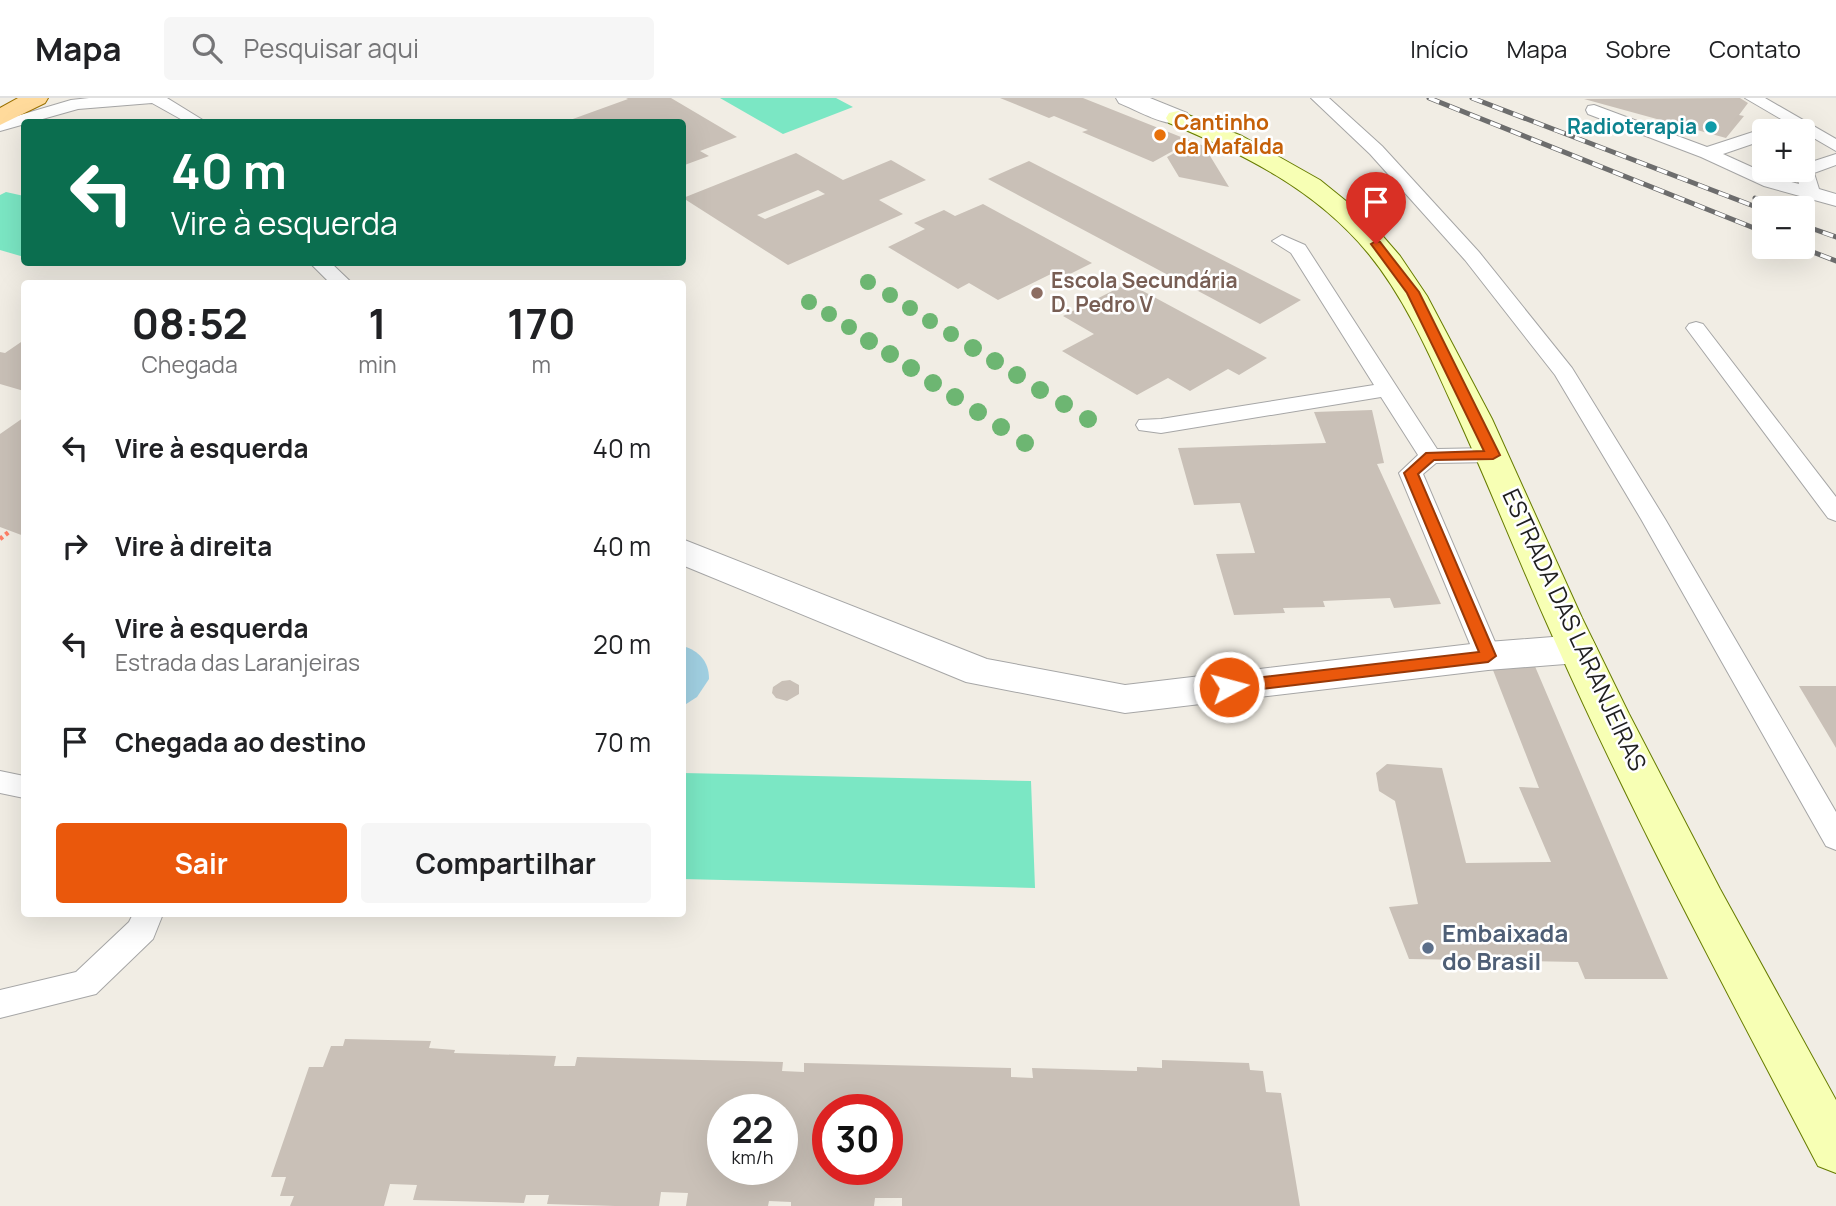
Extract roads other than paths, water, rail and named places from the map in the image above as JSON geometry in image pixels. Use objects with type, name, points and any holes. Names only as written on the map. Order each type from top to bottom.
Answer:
[{"type":"main road","points":[[0,118],[36,98]]},
{"type":"main road","points":[[1178,118],[1205,103]]},
{"type":"main road","name":"ESTRADA DAS LARANJEIRAS","points":[[1178,118],[1229,138],[1311,185],[1359,226],[1413,292],[1493,455],[1578,649],[1742,977],[1836,1149]]},
{"type":"street","points":[[1128,98],[1178,118]]},
{"type":"street","points":[[686,553],[980,672],[1125,699],[1488,656],[1578,649]]},
{"type":"lane","points":[[25,119],[82,101],[153,98],[192,119]]},
{"type":"lane","points":[[1319,98],[1376,150],[1472,256],[1563,373],[1653,519],[1836,838]]},
{"type":"lane","points":[[1753,98],[1836,146]]},
{"type":"lane","points":[[1594,110],[1707,153],[1770,182],[1811,191],[1836,200]]},
{"type":"lane","points":[[0,127],[21,120]]},
{"type":"lane","points":[[1707,153],[1752,138]]},
{"type":"lane","points":[[1811,191],[1804,171],[1836,159]]},
{"type":"lane","points":[[1282,241],[1298,248],[1430,456]]},
{"type":"lane","points":[[323,266],[338,280]]},
{"type":"lane","points":[[1696,328],[1836,513]]},
{"type":"lane","points":[[1147,425],[1161,426],[1388,389]]},
{"type":"lane","points":[[1488,656],[1411,473],[1430,456],[1493,455]]},
{"type":"lane","points":[[0,782],[21,786]]},
{"type":"lane","points":[[0,1004],[85,984],[142,930],[147,917]]},
{"type":"water","points":[[686,647],[702,658],[707,667],[709,679],[697,697],[686,704]]},
{"type":"railway","points":[[1429,98],[1752,227]]},
{"type":"railway","points":[[1472,98],[1752,205]]},
{"type":"railway","points":[[1815,230],[1836,237]]},
{"type":"railway","points":[[1815,253],[1836,261]]},
{"type":"place","name":"Radioterapia","points":[[1711,127]]},
{"type":"place","name":"Cantinho da Mafalda","points":[[1160,135]]},
{"type":"place","name":"Escola Secundária D. Pedro V","points":[[1037,293]]},
{"type":"place","name":"Embaixada do Brasil","points":[[1428,948]]}]
